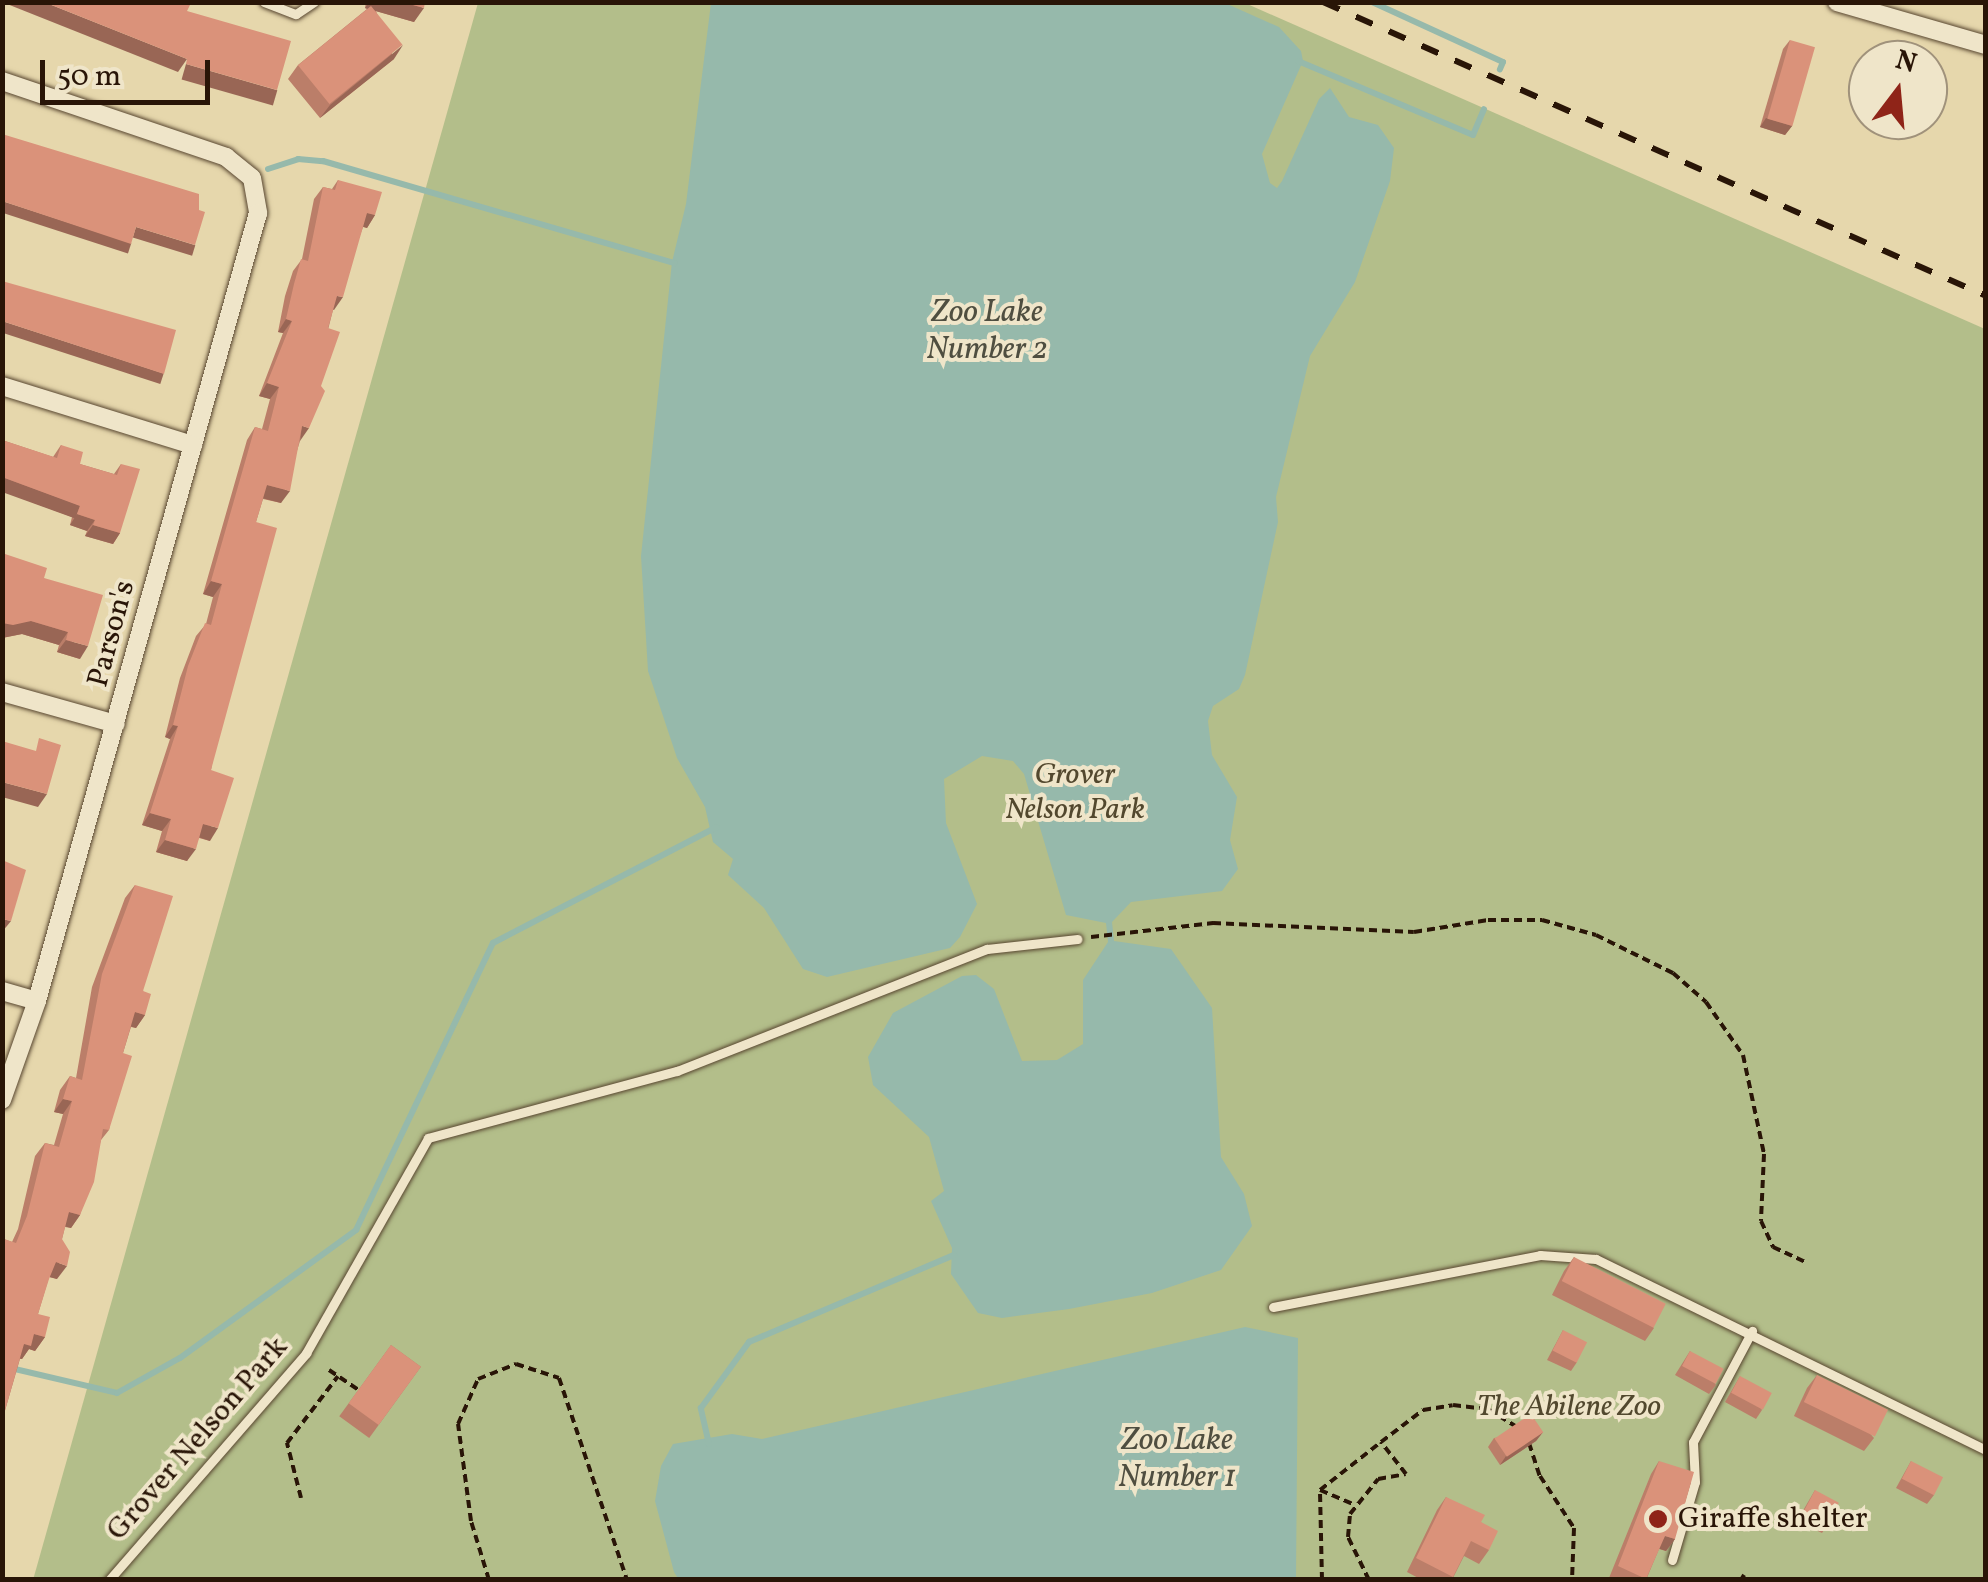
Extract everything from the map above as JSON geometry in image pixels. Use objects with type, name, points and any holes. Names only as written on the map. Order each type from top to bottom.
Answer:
[{"type":"street","points":[[1838,2],[1986,46]]},
{"type":"street","name":"Parson's","points":[[2,81],[226,156],[252,178],[258,212],[37,1001],[2,1100]]},
{"type":"street","points":[[2,386],[193,445]]},
{"type":"street","points":[[2,692],[116,724]]},
{"type":"street","points":[[2,991],[37,1001]]},
{"type":"lane","points":[[264,2],[296,14],[314,2]]},
{"type":"lane","name":"Grover Nelson Park","points":[[109,1580],[306,1353],[428,1138],[677,1070],[987,949],[1076,939]]},
{"type":"lane","points":[[1273,1307],[1566,1255],[1624,1269],[1986,1450]]},
{"type":"lane","points":[[1672,1560],[1695,1482],[1693,1442],[1752,1332]]},
{"type":"path","points":[[1090,937],[1214,923],[1414,932],[1542,920],[1596,934],[1658,965],[1706,1002],[1743,1055],[1764,1154],[1762,1221],[1773,1248],[1808,1263]]},
{"type":"path","points":[[489,1580],[471,1521],[458,1424],[478,1379],[516,1364],[559,1378],[627,1580]]},
{"type":"path","points":[[328,1370],[359,1390]]},
{"type":"path","points":[[301,1498],[286,1443],[338,1376]]},
{"type":"path","points":[[1320,1490],[1435,1406],[1488,1409],[1516,1426],[1574,1528],[1572,1580]]},
{"type":"path","points":[[1368,1580],[1348,1537],[1354,1504],[1378,1478],[1406,1474],[1381,1442]]},
{"type":"path","points":[[1320,1490],[1354,1504]]},
{"type":"path","points":[[1320,1490],[1322,1580]]},
{"type":"green space","name":"Grover Nelson Park","points":[[478,3],[1245,3],[1985,329],[1985,1579],[33,1580]]},
{"type":"water","name":"Zoo Lake Number 2","points":[[711,3],[1225,3],[1279,27],[1301,51],[1303,61],[1262,154],[1270,183],[1277,188],[1282,181],[1319,99],[1330,88],[1349,117],[1378,125],[1394,148],[1390,181],[1355,282],[1310,356],[1276,497],[1278,522],[1245,675],[1239,689],[1213,706],[1208,721],[1212,755],[1237,797],[1230,840],[1238,869],[1222,891],[1131,902],[1112,922],[1114,941],[1171,949],[1212,1008],[1221,1157],[1244,1194],[1252,1226],[1221,1270],[1152,1293],[1069,1309],[1002,1318],[978,1313],[951,1274],[952,1248],[931,1201],[944,1191],[929,1137],[873,1085],[868,1057],[893,1013],[962,976],[976,975],[994,989],[1022,1061],[1057,1060],[1083,1044],[1083,980],[1108,942],[1106,923],[1066,915],[1024,774],[1013,761],[982,756],[944,779],[946,823],[977,904],[960,937],[950,948],[827,977],[803,969],[764,908],[728,875],[733,859],[713,842],[705,807],[677,758],[648,671],[641,556],[672,262],[686,204]]},
{"type":"water","name":"Zoo Lake Number 1","points":[[1245,1327],[1298,1338],[1296,1579],[679,1580],[674,1572],[655,1501],[661,1466],[673,1444],[732,1434],[762,1439]]},
{"type":"building","points":[[44,2],[185,2],[190,5],[187,11],[291,41],[277,90],[186,64],[187,59]]},
{"type":"building","points":[[402,2],[425,2],[424,8]]},
{"type":"building","points":[[371,6],[402,45],[329,104],[298,65]]},
{"type":"building","points":[[1790,40],[1815,47],[1792,126],[1767,119]]},
{"type":"building","points":[[2,134],[199,194],[199,210],[205,212],[195,245],[136,227],[131,244],[2,201]]},
{"type":"building","points":[[338,180],[382,192],[375,215],[367,213],[343,297],[337,296],[328,328],[340,332],[321,386],[325,391],[309,428],[302,426],[290,491],[267,485],[256,522],[277,528],[211,770],[234,778],[218,828],[203,824],[196,849],[165,840],[171,819],[150,813],[178,726],[173,725],[188,666],[205,623],[211,625],[222,584],[211,581],[255,427],[268,431],[279,387],[267,383],[292,321],[286,319],[301,259],[308,261],[323,187],[335,190]]},
{"type":"building","points":[[2,281],[176,330],[164,374],[2,321]]},
{"type":"building","points":[[2,440],[57,458],[61,445],[83,452],[80,464],[117,475],[121,464],[140,469],[120,533],[93,525],[95,520],[77,514],[80,506],[2,477]]},
{"type":"building","points":[[2,553],[47,568],[44,578],[103,595],[88,646],[66,640],[68,632],[31,621],[2,623]]},
{"type":"building","points":[[39,738],[61,745],[47,794],[2,782],[2,741],[36,751]]},
{"type":"building","points":[[2,860],[26,870],[11,921],[2,919]]},
{"type":"building","points":[[135,885],[173,896],[143,991],[151,994],[145,1015],[135,1012],[123,1053],[132,1056],[109,1130],[103,1129],[94,1182],[80,1215],[69,1212],[62,1239],[70,1252],[67,1266],[56,1262],[38,1314],[50,1317],[45,1337],[34,1334],[31,1346],[24,1344],[2,1421],[2,1245],[4,1239],[16,1243],[27,1216],[45,1143],[59,1147],[72,1101],[63,1099],[70,1076],[82,1080],[102,974]]},
{"type":"building","points":[[1574,1257],[1666,1304],[1654,1328],[1562,1281]]},
{"type":"building","points":[[1563,1330],[1587,1342],[1577,1363],[1553,1350]]},
{"type":"building","points":[[391,1345],[421,1367],[379,1425],[349,1403]]},
{"type":"building","points":[[1690,1351],[1724,1369],[1716,1384],[1682,1366]]},
{"type":"building","points":[[1817,1375],[1888,1410],[1875,1437],[1804,1402]]},
{"type":"building","points":[[1740,1376],[1772,1393],[1763,1410],[1731,1393]]},
{"type":"building","points":[[1531,1414],[1543,1432],[1507,1457],[1495,1439]]},
{"type":"building","name":"Giraffe shelter","points":[[1659,1461],[1694,1472],[1675,1539],[1665,1536],[1646,1579],[1618,1566]]},
{"type":"building","points":[[1911,1461],[1943,1477],[1934,1495],[1902,1479]]},
{"type":"building","points":[[1815,1490],[1839,1503],[1828,1524],[1804,1511]]},
{"type":"building","points":[[1446,1497],[1485,1515],[1481,1522],[1498,1531],[1489,1550],[1471,1541],[1453,1577],[1416,1558]]},
{"type":"waterway","points":[[1372,2],[1503,62],[1500,69]]},
{"type":"waterway","points":[[1298,61],[1473,135],[1484,109]]},
{"type":"waterway","points":[[268,169],[298,159],[323,161],[675,263]]},
{"type":"waterway","points":[[2,1366],[117,1393],[180,1358],[356,1230],[493,943],[717,827]]},
{"type":"waterway","points":[[709,1444],[701,1408],[749,1342],[954,1255]]},
{"type":"railway","points":[[1323,2],[1986,296]]},
{"type":"place","name":"Giraffe shelter","points":[[1658,1519]]},
{"type":"park label","name":"The Abilene Zoo","points":[[1569,1407]]}]
